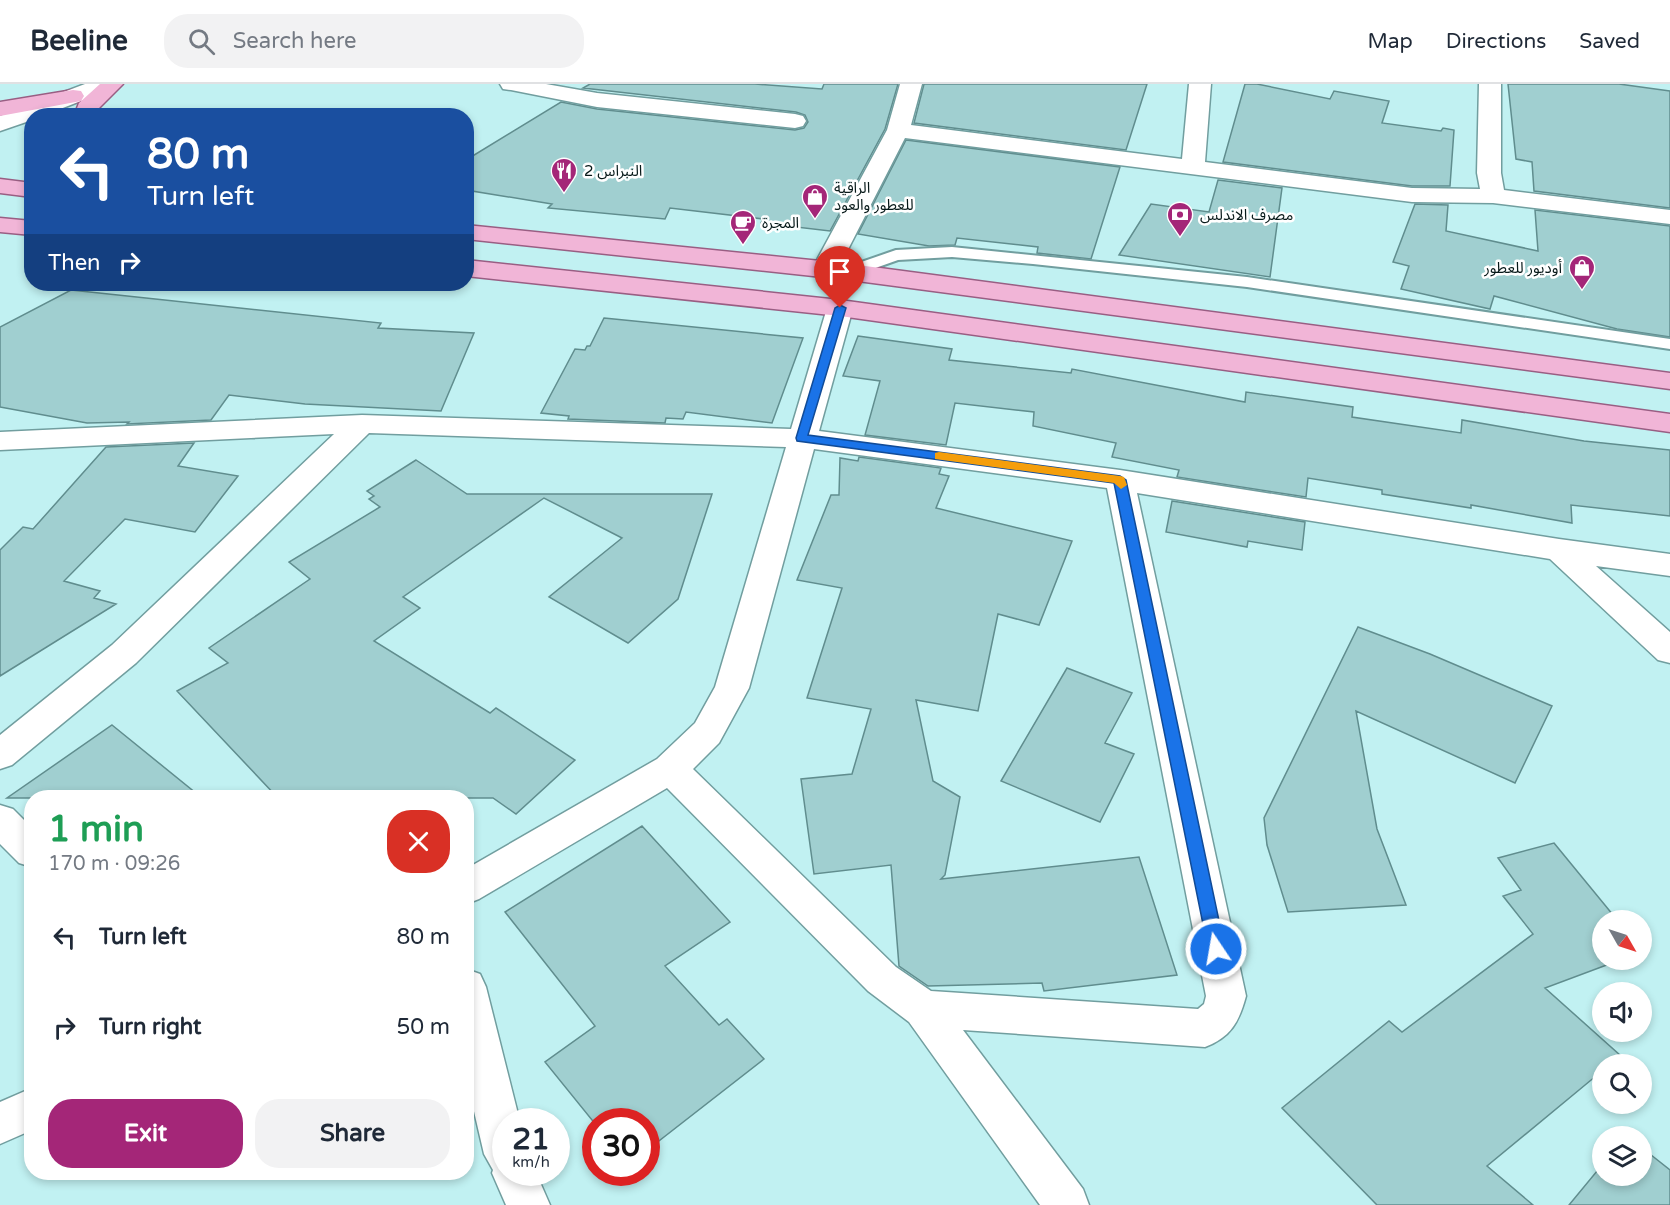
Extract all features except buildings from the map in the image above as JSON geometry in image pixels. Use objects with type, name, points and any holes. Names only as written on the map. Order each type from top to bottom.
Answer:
[{"type":"main road","points":[[87,108],[112,84]]},
{"type":"main road","points":[[0,109],[72,96]]},
{"type":"main road","points":[[0,186],[24,189]]},
{"type":"main road","points":[[474,233],[838,271],[1670,381]]},
{"type":"main road","points":[[474,269],[840,308],[1670,423]]},
{"type":"street","points":[[41,108],[104,84]]},
{"type":"street","points":[[511,84],[597,100],[795,122]]},
{"type":"street","points":[[838,271],[898,130],[911,84]]},
{"type":"street","points":[[1193,167],[1200,84]]},
{"type":"street","points":[[1491,84],[1489,173],[1493,196]]},
{"type":"street","points":[[0,124],[24,115]]},
{"type":"street","points":[[898,130],[1412,195],[1493,196],[1670,217]]},
{"type":"street","points":[[474,883],[670,769],[707,733],[732,688],[801,438],[840,308]]},
{"type":"street","points":[[0,755],[124,654],[362,424]]},
{"type":"street","points":[[0,441],[362,424],[801,438],[1120,480],[1558,550],[1670,565]]},
{"type":"street","points":[[923,1009],[1204,1028],[1221,1015],[1226,996],[1120,480]]},
{"type":"street","points":[[1558,550],[1670,651]]},
{"type":"street","points":[[670,769],[882,979],[923,1009],[1067,1205]]},
{"type":"street","points":[[0,820],[24,844]]},
{"type":"street","points":[[474,1020],[495,1108]]},
{"type":"street","points":[[0,1124],[24,1112]]},
{"type":"street","points":[[520,1186],[528,1205]]},
{"type":"lane","points":[[838,271],[896,255],[952,252],[1033,259],[1248,282],[1670,344]]},
{"type":"slow traffic","points":[[939,456],[1120,480],[1121,485]]},
{"type":"place","name":"النبراس 2","points":[[564,194]]},
{"type":"place","name":"الراقية للعطور والعود","points":[[815,220]]},
{"type":"place","name":"مصرف الاندلس","points":[[1180,238]]},
{"type":"place","name":"المجرة","points":[[743,246]]},
{"type":"place","name":"أوديور للعطور","points":[[1582,291]]},
{"type":"route","points":[[840,308],[801,438],[1120,480],[1216,949]]}]
